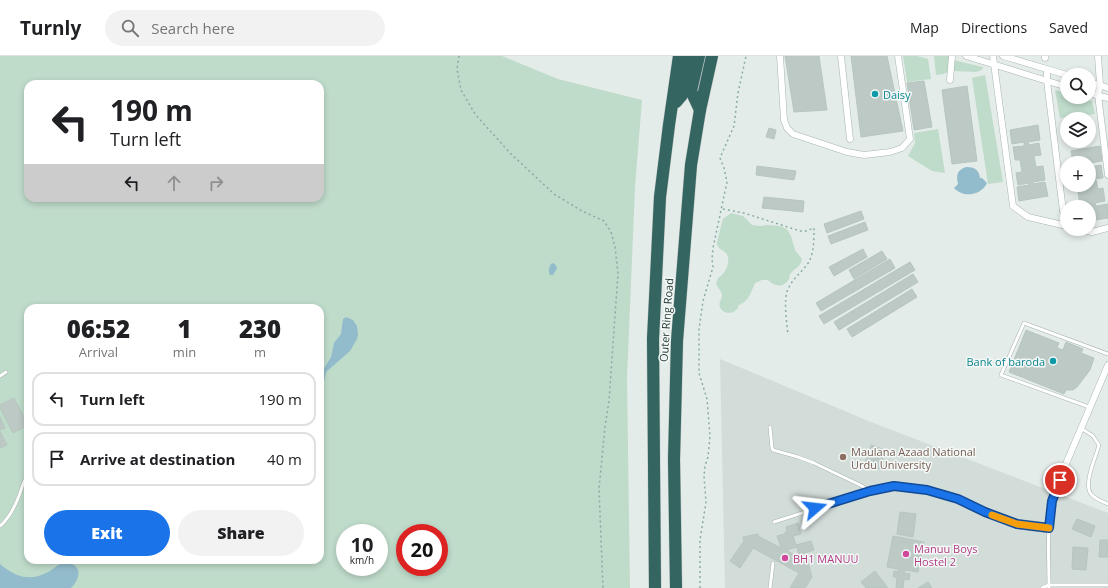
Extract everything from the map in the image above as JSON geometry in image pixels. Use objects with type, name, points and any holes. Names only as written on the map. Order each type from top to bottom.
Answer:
[{"type":"highway","name":"Outer Ring Road","points":[[655,588],[653,339],[660,197],[679,56]]},
{"type":"highway","points":[[689,56],[691,91],[700,110]]},
{"type":"highway","points":[[671,110],[682,95],[699,56]]},
{"type":"highway","name":"Outer Ring Road","points":[[676,588],[674,459],[677,349],[691,165],[700,110],[712,56]]},
{"type":"street","points":[[780,56],[784,120],[787,128],[793,134],[847,152],[864,155],[890,152],[902,148],[910,138],[898,56]]},
{"type":"street","points":[[841,56],[850,139]]},
{"type":"street","points":[[950,80],[952,56]]},
{"type":"street","points":[[966,56],[1060,85]]},
{"type":"street","points":[[993,56],[1013,206],[1028,217],[1060,224]]},
{"type":"street","points":[[1003,56],[1060,74]]},
{"type":"street","points":[[1098,56],[1100,85],[1098,95],[1108,174]]},
{"type":"street","points":[[1047,70],[1047,81],[1062,200]]},
{"type":"street","points":[[1096,84],[1108,88]]},
{"type":"street","points":[[1098,95],[1108,98]]},
{"type":"street","points":[[1096,231],[1108,228]]},
{"type":"street","points":[[1054,492],[1108,365]]},
{"type":"lane","points":[[1090,408],[1001,375],[1024,323],[1108,354]]},
{"type":"lane","points":[[0,376],[6,372]]},
{"type":"lane","points":[[770,427],[773,450],[803,459],[870,491]]},
{"type":"lane","points":[[1081,428],[1092,436],[1099,445],[1088,482],[1089,490],[1092,495],[1108,504]]},
{"type":"lane","points":[[0,526],[9,516],[19,496],[24,481]]},
{"type":"lane","points":[[774,522],[870,491],[894,486],[927,490],[958,499],[985,512],[1017,524],[1049,528]]},
{"type":"lane","points":[[1049,587],[1049,528],[1054,492]]},
{"type":"lane","points":[[770,588],[773,563]]},
{"type":"lane","points":[[1042,588],[1108,585]]},
{"type":"path","points":[[459,56],[457,69],[461,90],[475,114],[510,153],[554,194],[582,211],[604,221],[611,232],[615,247],[618,273],[609,400],[599,490],[603,588]]},
{"type":"path","points":[[700,588],[700,540],[706,502],[704,476],[710,436],[707,399],[699,373],[699,329],[703,301],[713,267],[713,248],[727,182],[720,158],[734,126],[738,93],[746,56]]},
{"type":"path","points":[[722,209],[744,213],[800,231],[806,231],[814,228],[814,243],[809,262],[797,275],[787,290],[785,314],[788,335]]},
{"type":"shaded area","name":"Maulana Azaad National Urdu University","points":[[720,359],[871,422],[1108,513],[1108,588],[725,588]]},
{"type":"green space","points":[[0,56],[502,56],[558,79],[642,100],[635,187],[627,378],[630,588],[0,588]]},
{"type":"green space","points":[[903,56],[917,56],[928,59],[931,79],[907,82]]},
{"type":"green space","points":[[934,56],[949,56],[948,72],[936,75]]},
{"type":"green space","points":[[953,60],[983,67],[982,70],[976,72],[954,71]]},
{"type":"green space","points":[[985,75],[1003,182],[988,184],[972,78]]},
{"type":"green space","points":[[1055,90],[1060,91],[1060,104],[1093,104],[1095,112],[1060,112],[1060,118]]},
{"type":"green space","points":[[938,129],[945,173],[932,171],[908,156],[915,143],[914,133]]},
{"type":"green space","points":[[731,213],[743,216],[752,225],[779,226],[787,229],[791,236],[795,250],[802,259],[799,266],[789,276],[790,277],[787,282],[778,286],[768,280],[762,280],[755,283],[747,299],[739,305],[737,310],[729,313],[723,311],[720,307],[719,304],[722,294],[716,284],[718,278],[723,274],[728,264],[728,256],[719,248],[717,244],[723,219]]},
{"type":"water","points":[[966,167],[976,170],[979,173],[980,178],[987,183],[981,191],[967,194],[954,188],[958,184],[957,178],[959,171]]},
{"type":"water","points":[[552,263],[555,264],[557,268],[553,275],[550,275],[549,269]]},
{"type":"water","points":[[346,317],[353,320],[357,326],[357,339],[350,351],[326,372],[324,382],[324,368],[331,357],[334,343],[341,334],[343,319]]},
{"type":"water","points":[[0,564],[11,572],[23,577],[35,577],[50,571],[60,564],[72,564],[77,568],[77,580],[71,588],[0,588]]},
{"type":"building","points":[[785,56],[819,56],[827,110],[794,112]]},
{"type":"building","name":"Daisy","points":[[851,56],[887,56],[903,131],[861,137]]},
{"type":"building","points":[[924,81],[932,127],[914,130],[907,83]]},
{"type":"building","points":[[967,86],[977,161],[952,164],[942,90]]},
{"type":"building","points":[[1038,125],[1040,140],[1028,142],[1029,145],[1039,143],[1041,155],[1034,156],[1036,167],[1043,166],[1045,180],[1033,182],[1033,184],[1045,182],[1048,196],[1019,201],[1017,187],[1029,185],[1029,183],[1018,185],[1016,173],[1022,172],[1020,160],[1015,160],[1013,147],[1024,146],[1024,142],[1012,144],[1010,130]]},
{"type":"building","points":[[769,128],[776,130],[774,139],[766,137]]},
{"type":"building","points":[[1100,146],[1102,161],[1096,162],[1096,156],[1072,156],[1071,151],[1096,148]]},
{"type":"building","points":[[1101,165],[1103,178],[1096,179],[1096,166]]},
{"type":"building","points":[[757,166],[796,171],[794,180],[756,175]]},
{"type":"building","points":[[1096,180],[1098,189],[1103,188],[1105,201],[1096,203],[1096,200],[1079,200],[1078,192],[1096,192]]},
{"type":"building","points":[[764,197],[804,201],[803,212],[762,208]]},
{"type":"building","points":[[1108,204],[1108,218],[1096,220],[1096,206]]},
{"type":"building","points":[[861,211],[864,219],[827,233],[824,224]]},
{"type":"building","points":[[865,222],[868,230],[831,244],[828,236]]},
{"type":"building","points":[[863,249],[867,257],[834,276],[829,267]]},
{"type":"building","points":[[882,251],[887,259],[854,279],[849,270]]},
{"type":"building","points":[[890,259],[895,268],[821,311],[816,303]]},
{"type":"building","points":[[910,262],[915,270],[824,324],[819,316]]},
{"type":"building","points":[[913,274],[918,282],[839,330],[834,322]]},
{"type":"building","points":[[912,289],[917,297],[852,337],[847,329]]},
{"type":"building","name":"Bank of baroda","points":[[1026,330],[1059,343],[1057,348],[1063,350],[1066,342],[1083,349],[1081,353],[1094,358],[1090,370],[1077,387],[1073,390],[1066,390],[1064,394],[1009,372]]},
{"type":"building","points":[[14,398],[24,417],[24,427],[13,433],[0,408],[0,405]]},
{"type":"building","points":[[0,417],[5,428],[0,430]]},
{"type":"building","points":[[0,431],[7,445],[0,448]]},
{"type":"building","points":[[871,445],[885,450],[879,469],[864,465]]},
{"type":"building","points":[[900,512],[916,514],[913,537],[897,534]]},
{"type":"building","points":[[1077,519],[1095,526],[1091,537],[1072,529]]},
{"type":"building","name":"BH1 MANUU","points":[[798,523],[801,534],[793,536],[796,545],[811,541],[814,550],[799,555],[797,547],[786,550],[808,563],[812,577],[805,588],[790,588],[799,573],[753,548],[740,568],[730,561],[744,541],[743,537],[758,534],[758,536],[781,548],[777,536],[787,532],[786,527]]},
{"type":"building","name":"Manuu Boys Hostel 2","points":[[893,536],[924,542],[918,572],[905,570],[904,573],[910,574],[909,580],[904,579],[903,588],[896,588],[897,577],[893,577],[894,571],[898,572],[898,569],[887,567]]},
{"type":"building","points":[[1100,540],[1108,540],[1108,557],[1099,557]]},
{"type":"building","points":[[1073,547],[1088,548],[1086,570],[1072,569]]},
{"type":"building","points":[[875,571],[888,588],[866,588],[861,582]]},
{"type":"building","name":"Manuu Boys Hostel 2","points":[[928,582],[932,588],[918,588]]},
{"type":"slow traffic","points":[[992,515],[1017,524],[1049,528]]},
{"type":"place","name":"Daisy","points":[[875,94]]},
{"type":"place","name":"Bank of baroda","points":[[1053,361]]},
{"type":"place","name":"Maulana Azaad National Urdu University","points":[[843,457]]},
{"type":"place","name":"Manuu Boys Hostel 2","points":[[906,554]]},
{"type":"place","name":"BH1 MANUU","points":[[785,558]]},
{"type":"route","points":[[815,508],[870,491],[894,486],[927,490],[958,499],[985,512],[1017,524],[1049,528],[1054,492],[1060,480]]}]
